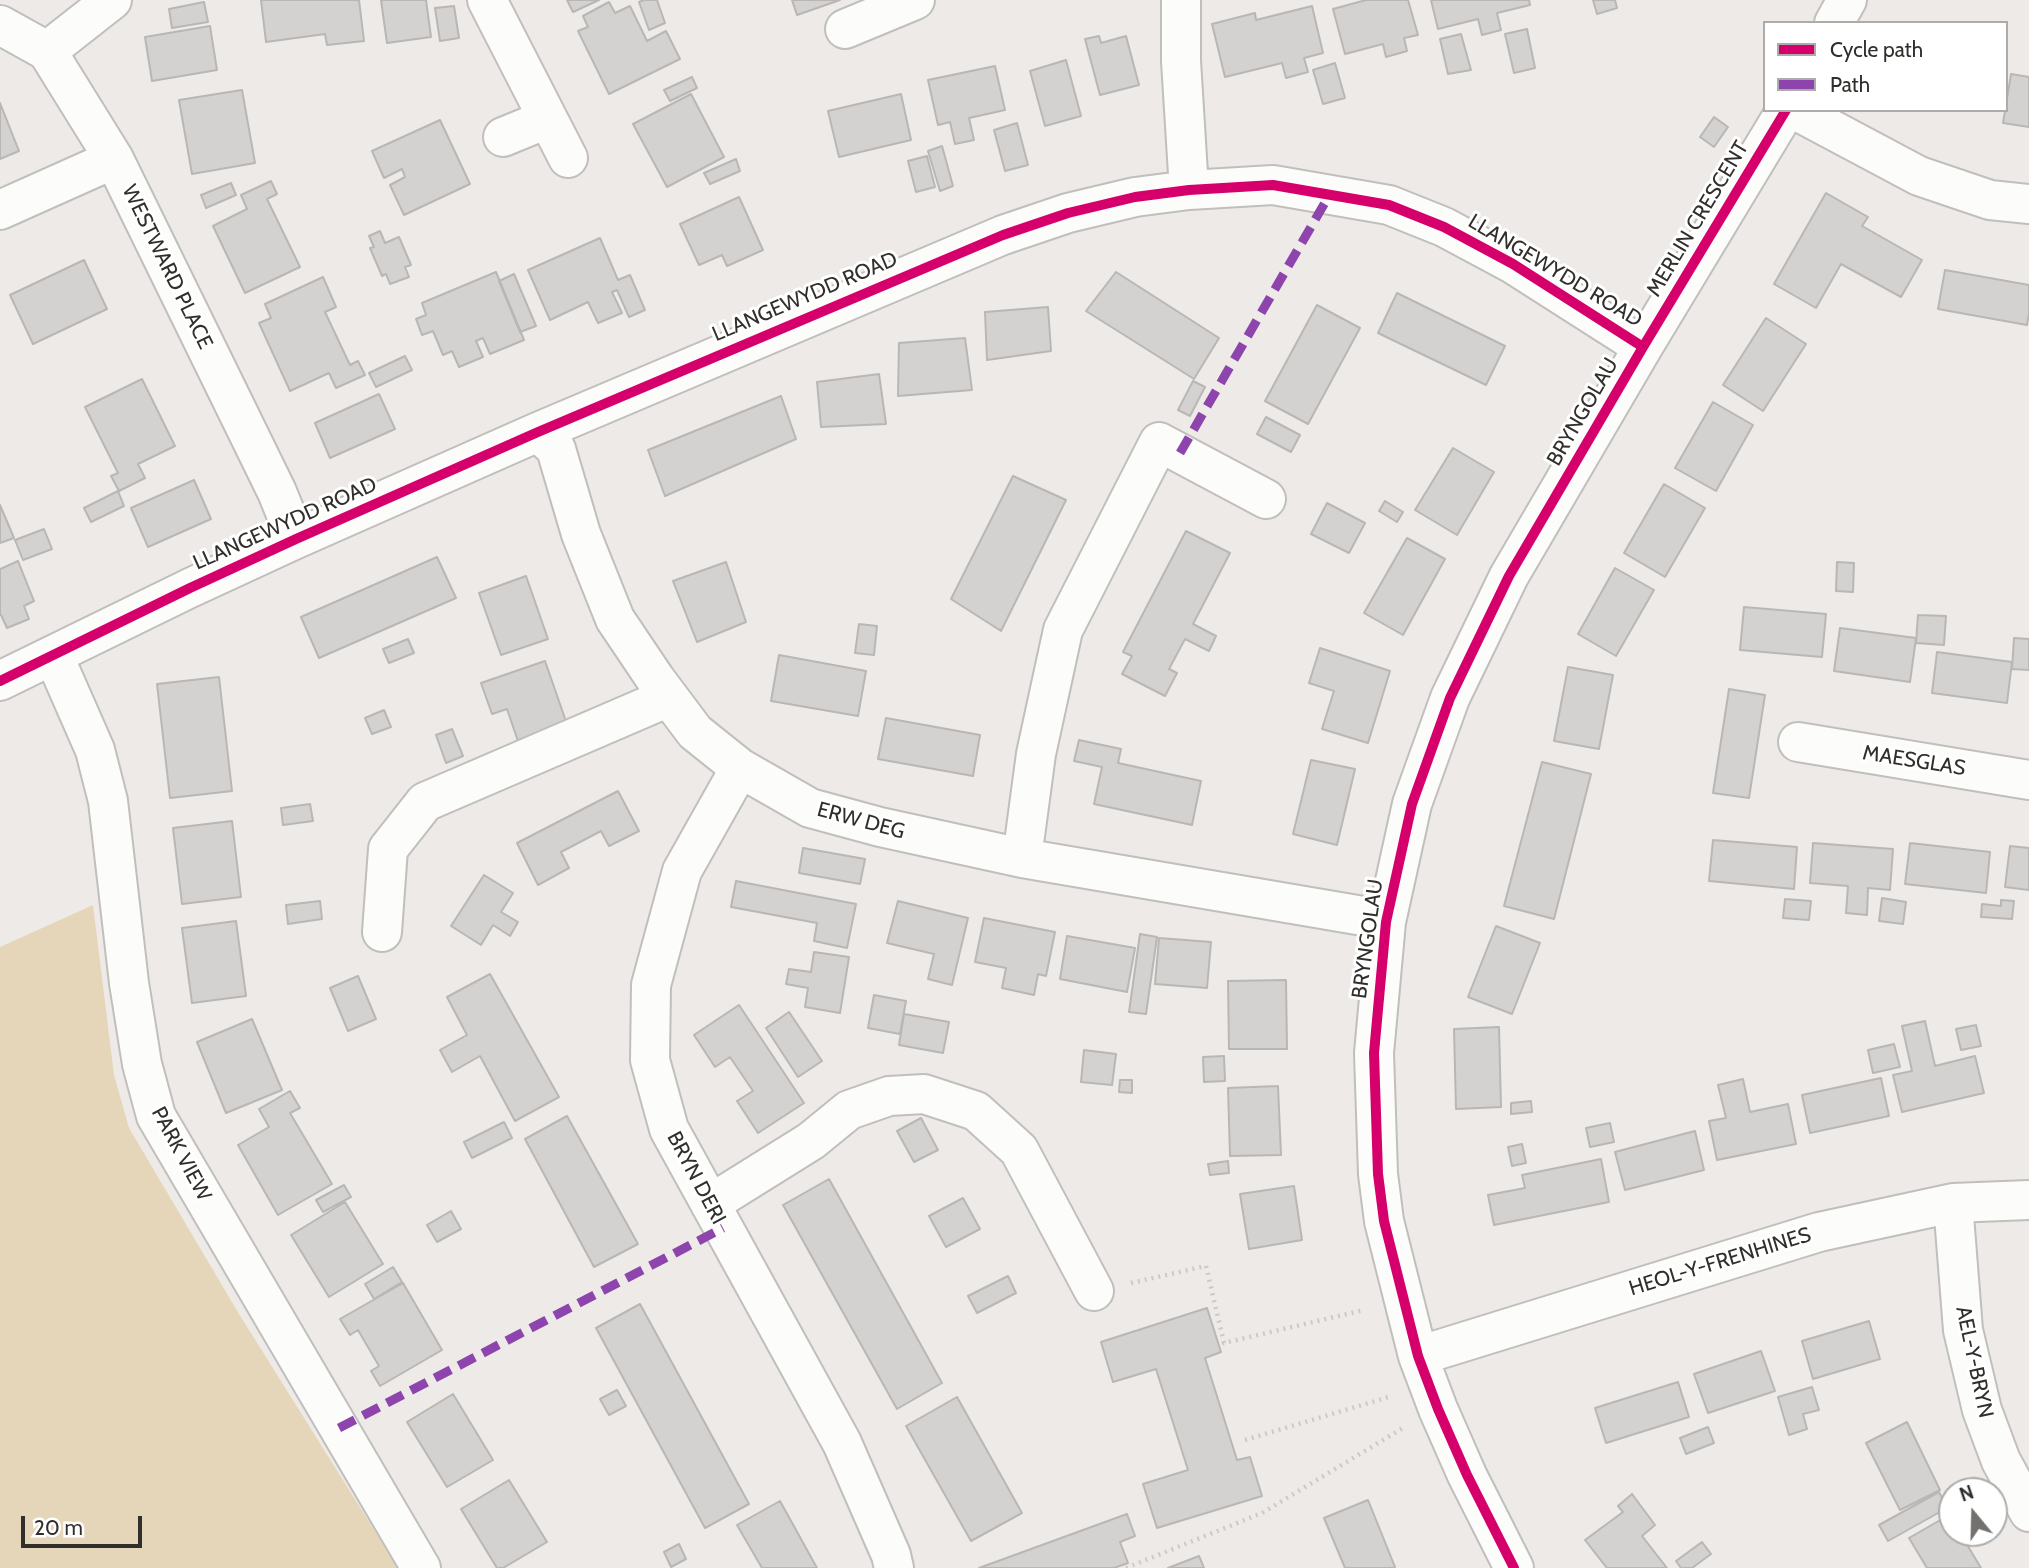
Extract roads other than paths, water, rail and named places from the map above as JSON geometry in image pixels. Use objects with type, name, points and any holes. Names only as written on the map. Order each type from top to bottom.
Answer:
[{"type":"street","points":[[47,51],[112,0]]},
{"type":"street","points":[[487,0],[568,158]]},
{"type":"street","points":[[845,29],[912,0]]},
{"type":"street","points":[[1181,0],[1181,61],[1189,190]]},
{"type":"street","points":[[1835,21],[1847,0]]},
{"type":"street","name":"WESTWARD PLACE","points":[[0,24],[47,51],[114,159],[277,492],[296,539]]},
{"type":"street","name":"MERLIN CRESCENT","points":[[1643,347],[1785,112]]},
{"type":"street","points":[[1800,112],[1919,176],[1990,200],[2029,204]]},
{"type":"street","points":[[503,137],[547,118]]},
{"type":"street","points":[[0,210],[114,159]]},
{"type":"street","name":"LLANGEWYDD ROAD","points":[[0,681],[296,539],[538,432],[1003,235],[1068,213],[1136,197],[1189,190],[1273,185],[1389,205],[1444,227],[1513,264],[1643,347]]},
{"type":"street","name":"BRYNGOLAU","points":[[1514,1568],[1467,1475],[1424,1370],[1403,1301],[1384,1221],[1378,1174],[1374,1053],[1386,922],[1412,804],[1450,698],[1509,576],[1643,347]]},
{"type":"street","name":"ERW DEG","points":[[538,432],[556,449],[581,534],[615,619],[695,732],[740,768],[810,808],[880,827],[1022,858],[1325,909],[1386,922]]},
{"type":"street","points":[[1022,858],[1036,754],[1063,630],[1146,436],[1266,499]]},
{"type":"street","name":"PARK VIEW","points":[[56,654],[59,668],[95,750],[108,801],[129,983],[142,1064],[156,1116],[421,1568]]},
{"type":"street","points":[[382,932],[388,849],[425,802],[669,697]]},
{"type":"street","name":"MAESGLAS","points":[[1798,742],[2029,780]]},
{"type":"street","name":"BRYN DERI","points":[[740,768],[682,871],[651,985],[650,1060],[669,1129],[842,1443],[891,1555],[894,1568]]},
{"type":"street","points":[[710,1204],[811,1141],[849,1110],[889,1096],[924,1094],[976,1111],[1019,1150],[1094,1291]]},
{"type":"street","name":"HEOL-Y-FRENHINES","points":[[1424,1370],[1819,1231],[1952,1203],[2029,1200]]},
{"type":"street","name":"AEL-Y-BRYN","points":[[1952,1203],[1963,1329],[1982,1410],[2001,1461],[2029,1512]]}]
